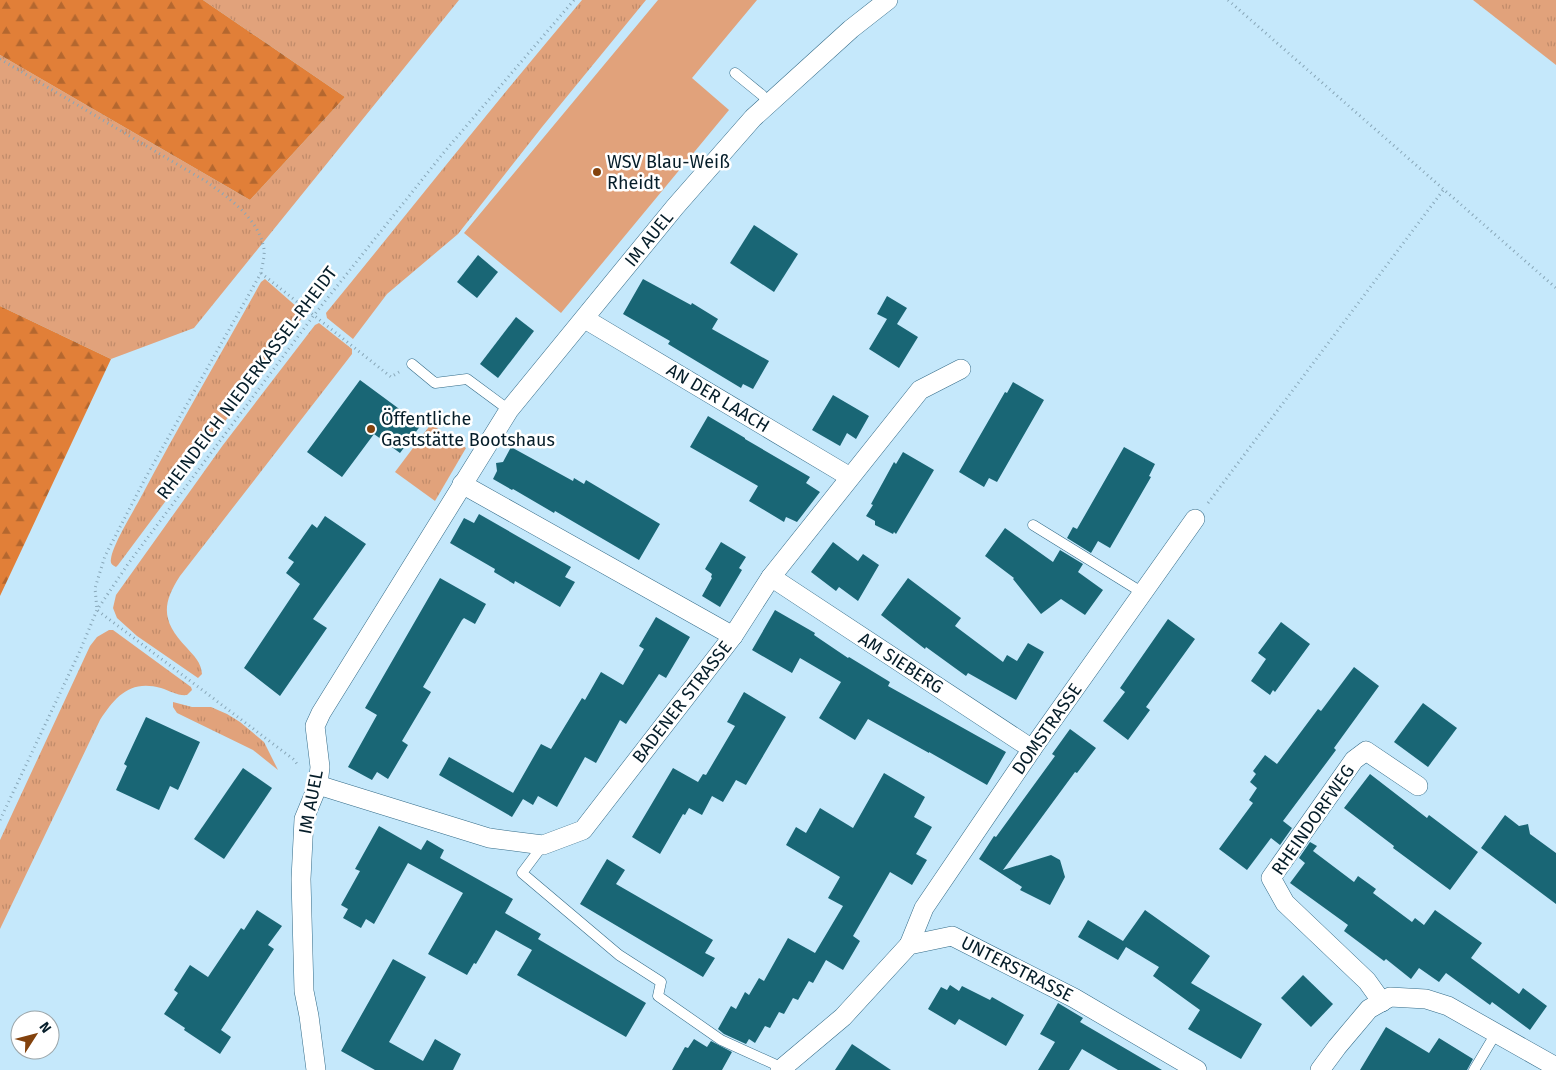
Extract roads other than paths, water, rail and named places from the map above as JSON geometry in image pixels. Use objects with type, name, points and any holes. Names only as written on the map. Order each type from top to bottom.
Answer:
[{"type":"street","name":"IM AUEL","points":[[316,1070],[304,991],[301,879],[304,819],[318,785],[320,767],[315,726],[509,410],[675,207],[753,118],[851,29],[888,0]]},
{"type":"street","name":"AN DER LAACH","points":[[585,319],[850,477]]},
{"type":"street","name":"BADENER STRASSE","points":[[318,785],[489,838],[543,845],[584,830],[733,636],[771,578],[920,390],[962,369]]},
{"type":"street","points":[[462,484],[733,636]]},
{"type":"street","name":"DOMSTRASSE","points":[[909,944],[924,908],[1032,749],[1196,519]]},
{"type":"street","name":"AM SIEBERG","points":[[771,578],[1032,749]]},
{"type":"street","name":"RHEINDORFWEG","points":[[1382,1002],[1367,982],[1285,903],[1270,878],[1354,760],[1366,751],[1418,786]]},
{"type":"street","name":"UNTERSTRASSE","points":[[909,944],[952,936],[1074,998],[1178,1065],[1197,1070]]},
{"type":"street","points":[[781,1069],[842,1017],[909,944]]},
{"type":"street","points":[[1320,1070],[1369,1009],[1390,997],[1426,999],[1448,1006],[1556,1066]]},
{"type":"lane","points":[[735,73],[769,104]]},
{"type":"lane","points":[[412,364],[435,383],[467,379],[509,410]]},
{"type":"lane","points":[[1033,525],[1143,593]]},
{"type":"lane","points":[[543,845],[522,873],[619,955],[661,982],[658,996],[722,1040],[781,1069]]},
{"type":"lane","points":[[1474,1070],[1496,1033]]},
{"type":"place","name":"WSV Blau-Weiß Rheidt","points":[[597,172]]},
{"type":"place","name":"Öffentliche Gaststätte Bootshaus","points":[[371,429]]}]
